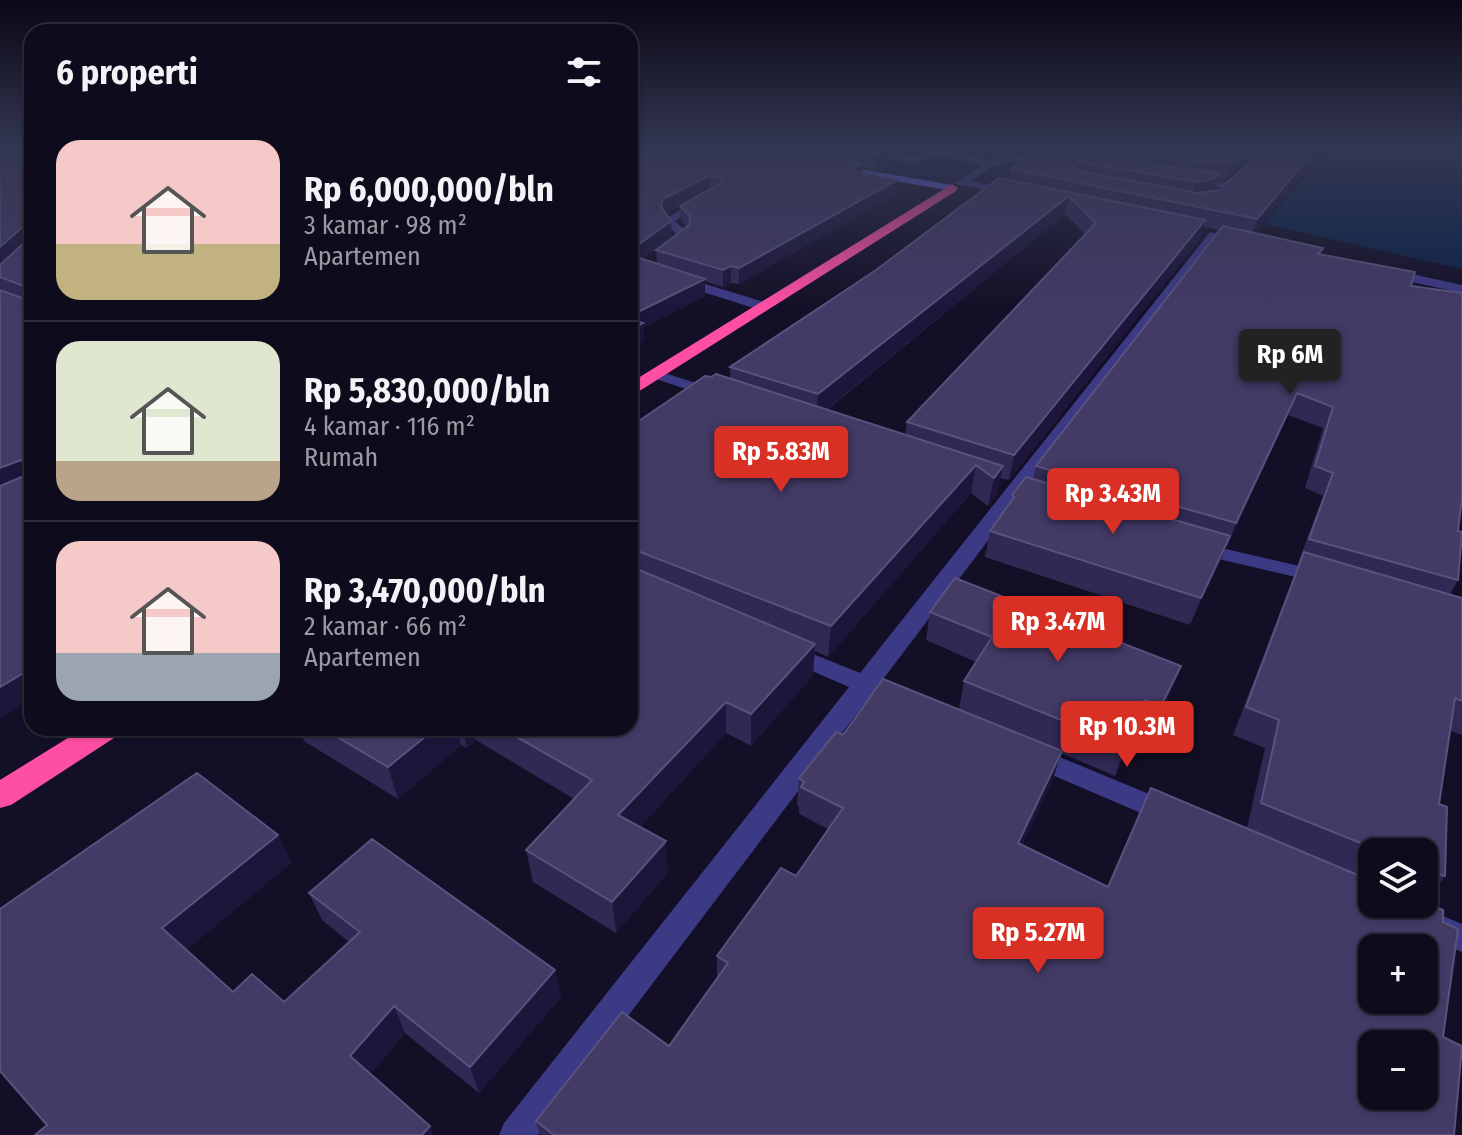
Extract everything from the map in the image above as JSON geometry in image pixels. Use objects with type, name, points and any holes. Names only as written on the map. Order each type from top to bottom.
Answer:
[{"type":"highway","points":[[638,386],[930,202]]},
{"type":"highway","points":[[0,796],[94,736]]},
{"type":"street","points":[[638,266],[682,238],[682,233],[669,219],[702,202]]},
{"type":"street","points":[[516,1135],[862,684],[1214,235]]},
{"type":"street","points":[[638,268],[762,306]]},
{"type":"street","points":[[1369,269],[1462,289]]},
{"type":"street","points":[[655,374],[730,398]]},
{"type":"street","points":[[1181,543],[1340,583]]},
{"type":"street","points":[[775,647],[892,697]]},
{"type":"street","points":[[1008,746],[1197,826]]},
{"type":"street","points":[[1415,918],[1462,938]]},
{"type":"water","points":[[1283,202],[1462,202],[1462,269],[1264,224]]},
{"type":"building","points":[[0,202],[24,202],[24,226],[0,247]]},
{"type":"building","points":[[638,202],[662,202],[661,206],[671,221],[638,245]]},
{"type":"building","points":[[687,202],[858,202],[739,268],[731,266],[723,270],[656,250],[689,225],[690,216],[680,206]]},
{"type":"building","points":[[967,202],[1061,202],[818,394],[730,367],[876,270]]},
{"type":"building","points":[[1075,202],[1117,202],[1205,220],[1014,455],[907,422],[1096,223]]},
{"type":"building","points":[[1173,202],[1271,202],[1257,219]]},
{"type":"building","points":[[1223,226],[1323,248],[1318,254],[1415,272],[1411,286],[1462,293],[1462,497],[1458,531],[1462,532],[1458,580],[1309,539],[1333,473],[1315,466],[1333,407],[1297,393],[1236,523],[1036,466]]},
{"type":"building","points":[[24,243],[24,286],[0,277],[0,265]]},
{"type":"building","points":[[638,258],[705,279],[638,312]]},
{"type":"building","points":[[0,290],[24,299],[24,462],[21,460],[0,468]]},
{"type":"building","points":[[716,374],[1003,466],[994,478],[976,465],[831,626],[638,551],[638,422],[705,376]]},
{"type":"building","points":[[24,476],[24,673],[0,687],[0,486]]},
{"type":"building","points":[[1026,477],[1230,536],[1201,598],[990,531]]},
{"type":"building","points":[[1304,552],[1462,598],[1462,701],[1455,698],[1439,804],[1447,807],[1445,876],[1438,874],[1438,838],[1358,838],[1358,842],[1261,803],[1279,720],[1246,707]]},
{"type":"building","points":[[638,569],[815,644],[751,714],[726,702],[618,815],[666,841],[612,902],[526,850],[592,780],[515,736],[638,736]]},
{"type":"building","points":[[955,578],[1181,666],[1161,706],[1145,700],[1126,746],[964,681],[992,637],[930,612]]},
{"type":"building","points":[[883,679],[1062,751],[1018,843],[1108,887],[1151,788],[1358,875],[1358,918],[1438,918],[1438,908],[1443,910],[1443,922],[1458,929],[1443,1037],[1462,1046],[1454,1135],[554,1135],[536,1121],[622,1012],[669,1046],[728,963],[717,956],[781,868],[796,876],[843,808],[801,787],[804,782],[799,778],[836,732],[843,735]]},
{"type":"building","points":[[336,736],[426,736],[388,767]]},
{"type":"building","points":[[197,773],[278,835],[162,928],[233,992],[252,974],[284,1002],[360,932],[309,893],[372,839],[555,970],[470,1067],[394,1006],[350,1056],[430,1126],[422,1135],[35,1135],[47,1125],[0,1071],[0,909]]}]
